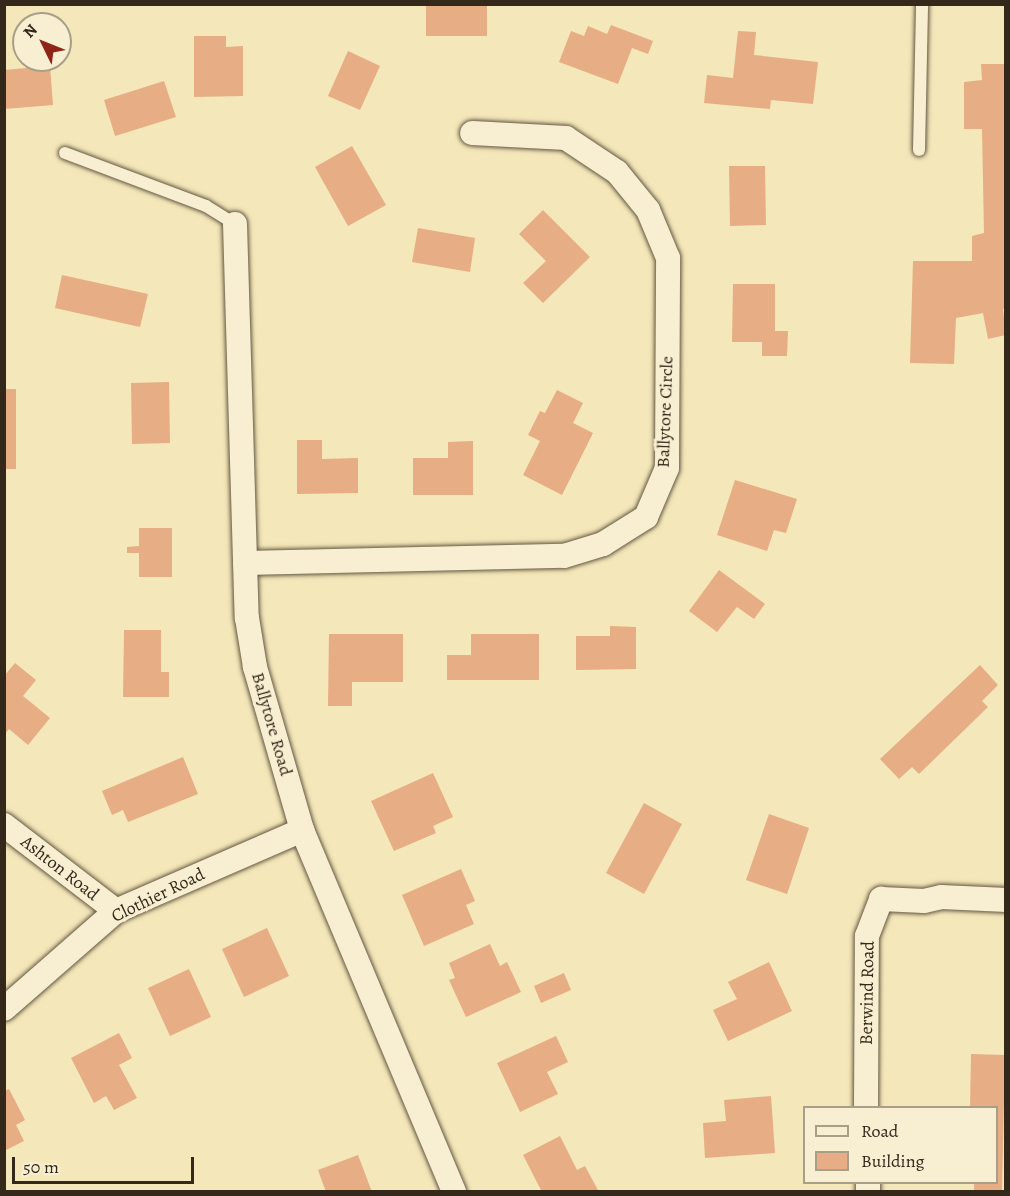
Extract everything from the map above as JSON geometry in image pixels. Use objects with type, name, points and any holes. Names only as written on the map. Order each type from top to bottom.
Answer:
[{"type":"street","name":"Ballytore Circle","points":[[245,563],[564,556],[603,544],[646,517],[667,468],[668,258],[648,210],[617,172],[566,138],[472,133]]},
{"type":"street","name":"Ballytore Road","points":[[235,224],[247,618],[255,667],[302,830],[454,1191]]},
{"type":"street","name":"Ashton Road","points":[[4,825],[116,911]]},
{"type":"street","name":"Clothier Road","points":[[4,1009],[116,911],[302,830]]},
{"type":"street","name":"Berwind Road","points":[[866,1106],[867,936],[881,899],[924,901],[942,897],[1005,900]]},
{"type":"lane","points":[[919,150],[922,4]]},
{"type":"lane","points":[[65,153],[206,206],[235,224]]},
{"type":"building","points":[[426,4],[487,4],[487,36],[426,36]]},
{"type":"building","points":[[611,25],[653,41],[648,54],[632,48],[618,84],[559,62],[571,31],[584,36],[588,26],[607,34]]},
{"type":"building","points":[[738,31],[756,32],[754,55],[818,62],[813,104],[771,100],[770,109],[704,103],[707,75],[733,78]]},
{"type":"building","points":[[194,36],[226,36],[226,47],[243,46],[243,96],[194,97]]},
{"type":"building","points":[[348,51],[380,66],[360,110],[328,96]]},
{"type":"building","points":[[981,64],[1006,64],[1006,308],[1003,309],[1006,335],[988,339],[983,313],[956,318],[954,364],[910,363],[913,261],[972,261],[972,236],[984,233],[982,129],[964,129],[964,82],[982,80]]},
{"type":"building","points":[[4,70],[50,72],[53,105],[4,109]]},
{"type":"building","points":[[164,81],[176,117],[115,136],[104,100]]},
{"type":"building","points":[[352,146],[386,205],[348,226],[315,167]]},
{"type":"building","points":[[729,166],[765,166],[766,225],[730,226]]},
{"type":"building","points":[[543,210],[590,257],[543,303],[523,283],[546,261],[519,234]]},
{"type":"building","points":[[418,228],[475,238],[470,272],[412,262]]},
{"type":"building","points":[[62,275],[148,294],[140,327],[55,308]]},
{"type":"building","points":[[733,284],[775,284],[775,331],[788,331],[787,356],[762,356],[762,342],[732,342]]},
{"type":"building","points":[[169,382],[170,443],[132,444],[131,383]]},
{"type":"building","points":[[5,389],[16,389],[16,469],[5,469]]},
{"type":"building","points":[[557,390],[583,403],[573,423],[593,433],[562,495],[523,475],[540,441],[528,435],[540,411],[545,413]]},
{"type":"building","points":[[297,440],[322,440],[322,459],[358,458],[358,493],[297,494]]},
{"type":"building","points":[[473,441],[473,495],[413,495],[413,458],[448,458],[448,442]]},
{"type":"building","points":[[735,480],[797,499],[786,533],[774,530],[767,551],[717,535]]},
{"type":"building","points":[[139,528],[172,528],[172,577],[139,577],[139,553],[127,553],[127,547],[139,546]]},
{"type":"building","points":[[719,570],[765,604],[754,619],[737,607],[717,632],[689,611]]},
{"type":"building","points":[[610,626],[636,627],[636,669],[576,670],[576,636],[610,636]]},
{"type":"building","points":[[124,630],[161,630],[161,672],[169,672],[169,697],[123,697]]},
{"type":"building","points":[[329,634],[403,634],[403,682],[352,682],[352,706],[328,706]]},
{"type":"building","points":[[471,634],[539,634],[539,680],[447,680],[447,655],[471,655]]},
{"type":"building","points":[[15,663],[36,680],[23,696],[50,718],[28,745],[9,729],[4,735],[4,676]]},
{"type":"building","points":[[980,665],[998,685],[982,701],[988,707],[919,774],[912,767],[899,779],[880,759]]},
{"type":"building","points":[[183,757],[198,794],[128,822],[123,810],[112,815],[102,791]]},
{"type":"building","points":[[433,773],[453,817],[433,826],[436,833],[394,851],[371,801]]},
{"type":"building","points":[[644,803],[682,824],[644,894],[606,873]]},
{"type":"building","points":[[769,814],[809,828],[787,894],[746,880]]},
{"type":"building","points":[[461,869],[475,901],[466,905],[474,924],[424,946],[402,895]]},
{"type":"building","points":[[267,928],[289,976],[244,997],[222,949]]},
{"type":"building","points":[[490,944],[500,966],[507,962],[521,992],[466,1017],[449,980],[455,978],[449,963]]},
{"type":"building","points":[[769,962],[792,1011],[728,1041],[713,1010],[737,999],[728,982]]},
{"type":"building","points":[[189,969],[211,1017],[170,1036],[148,988]]},
{"type":"building","points":[[564,973],[571,990],[541,1003],[534,986]]},
{"type":"building","points":[[119,1033],[132,1058],[119,1065],[137,1098],[114,1110],[106,1096],[94,1103],[71,1058]]},
{"type":"building","points":[[556,1036],[568,1062],[547,1072],[558,1094],[520,1112],[497,1063]]},
{"type":"building","points":[[971,1054],[1005,1055],[1002,1191],[974,1191],[974,1184],[998,1184],[998,1106],[970,1106]]},
{"type":"building","points":[[9,1089],[25,1120],[16,1125],[24,1141],[4,1151],[4,1091]]},
{"type":"building","points":[[771,1096],[775,1153],[705,1158],[703,1123],[726,1121],[724,1100]]},
{"type":"building","points":[[560,1136],[577,1170],[585,1166],[599,1192],[542,1192],[523,1155]]},
{"type":"building","points":[[358,1155],[372,1192],[326,1192],[318,1170]]}]
